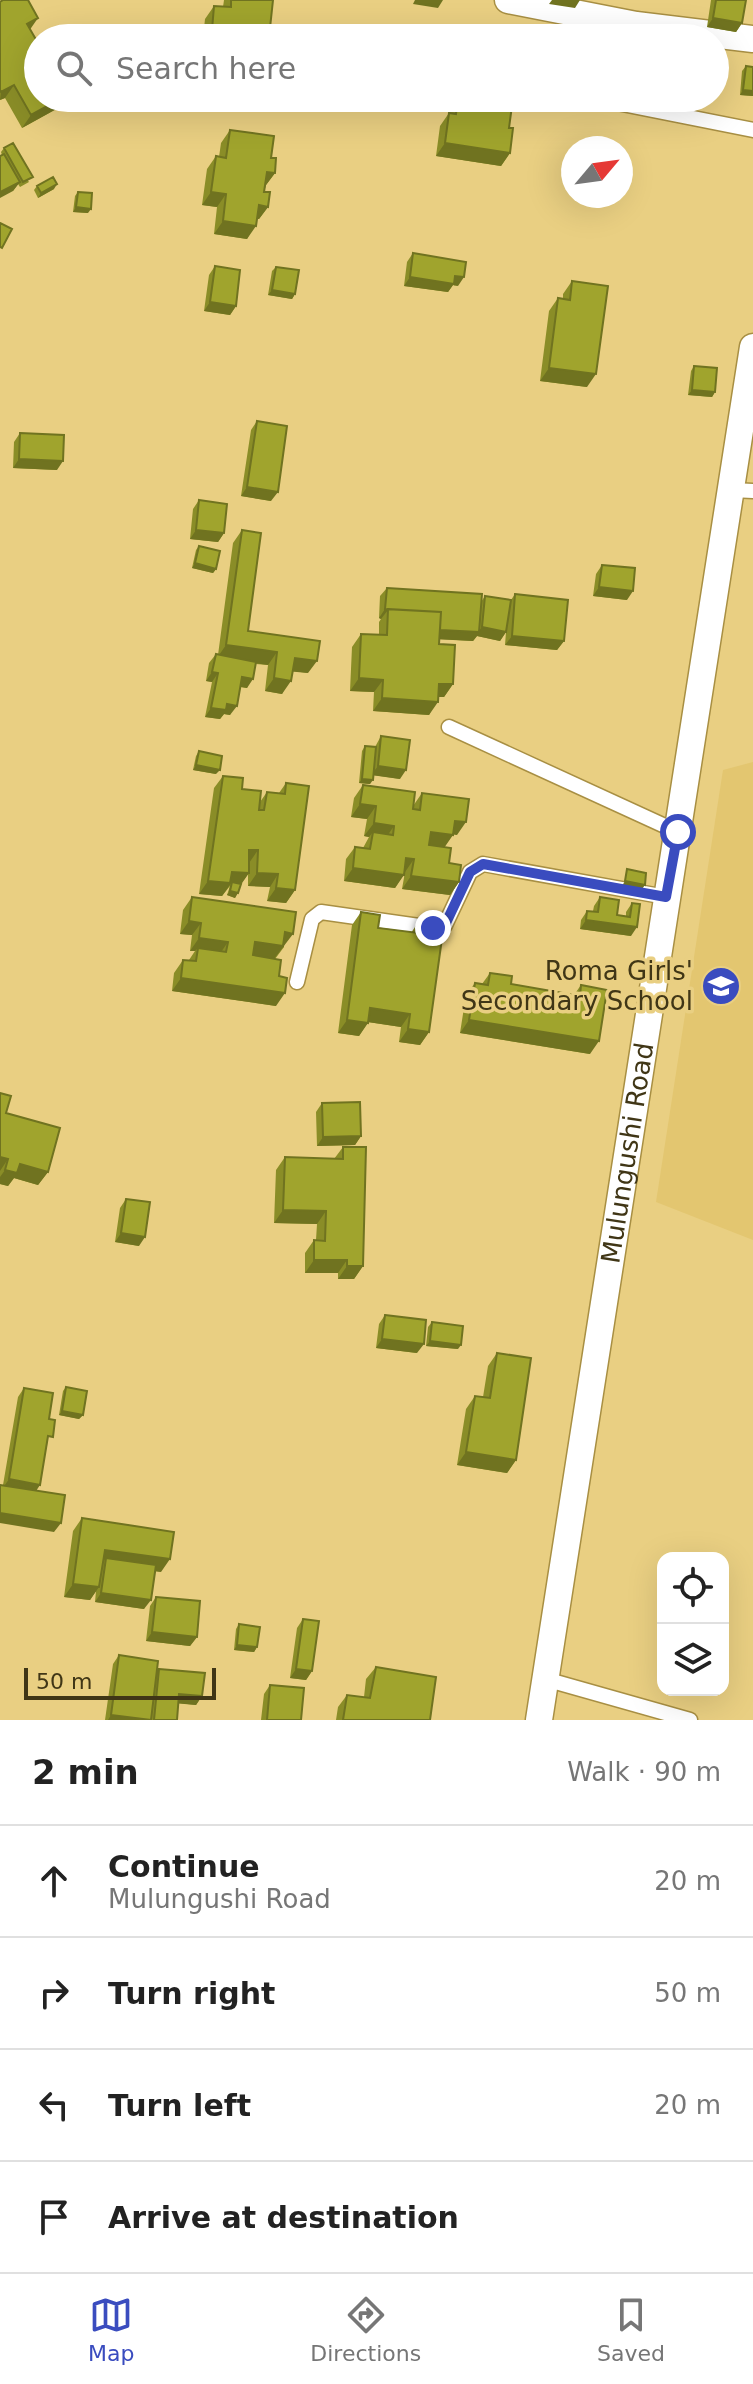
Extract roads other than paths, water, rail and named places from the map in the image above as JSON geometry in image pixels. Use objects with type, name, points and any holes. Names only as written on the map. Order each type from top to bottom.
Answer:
[{"type":"street","points":[[508,0],[631,24]]},
{"type":"street","points":[[729,36],[753,39]]},
{"type":"street","name":"Mulungushi Road","points":[[539,1720],[666,897],[743,491],[753,347]]},
{"type":"lane","points":[[662,112],[753,130]]},
{"type":"lane","points":[[449,727],[678,832]]},
{"type":"lane","points":[[297,982],[312,919],[321,912],[433,928],[445,925],[470,872],[483,864],[666,897]]},
{"type":"lane","points":[[545,1679],[690,1720]]},
{"type":"place","name":"Roma Girls' Secondary School","points":[[721,986]]}]
